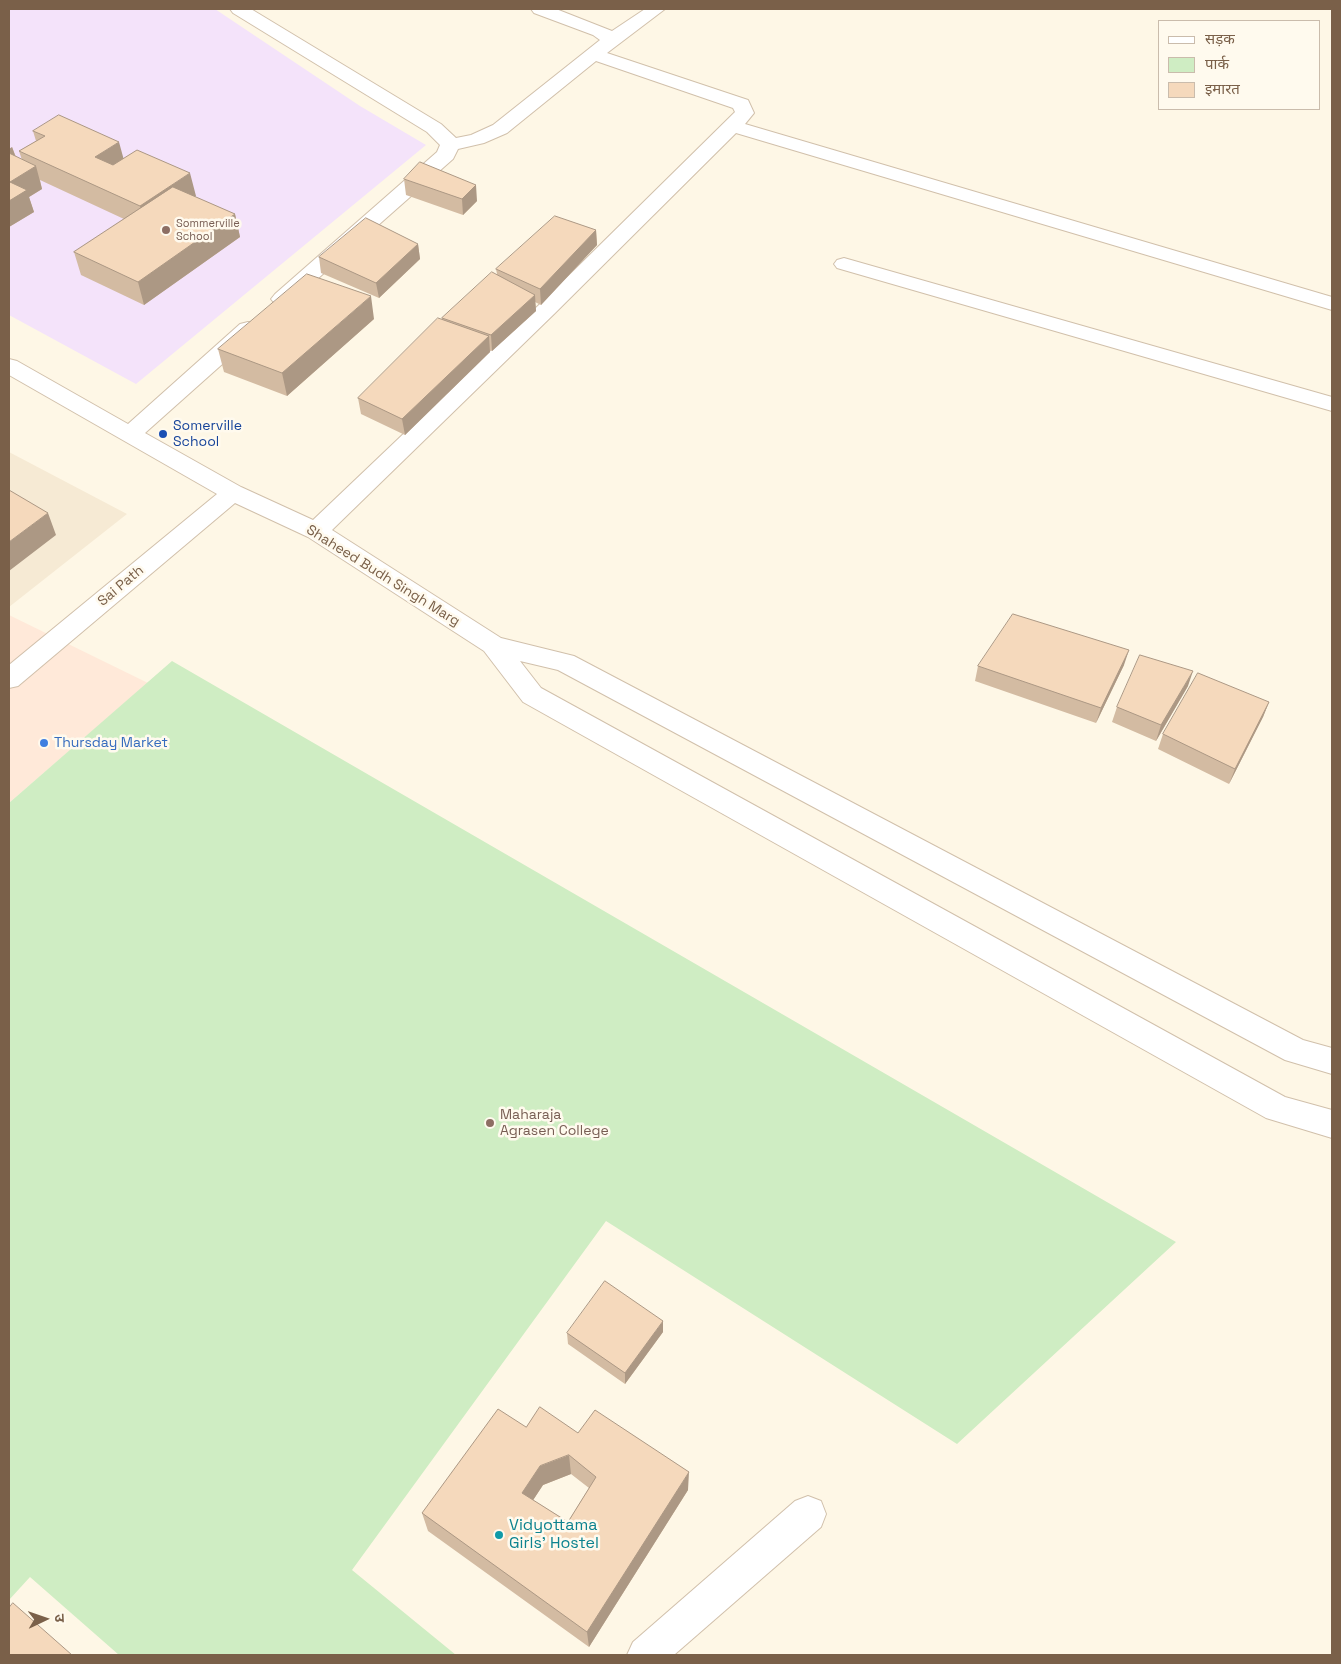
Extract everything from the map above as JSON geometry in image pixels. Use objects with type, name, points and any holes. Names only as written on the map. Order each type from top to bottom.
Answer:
[{"type":"street","points":[[239,9],[434,128],[446,138],[450,145]]},
{"type":"street","points":[[540,9],[599,31],[607,36],[610,41]]},
{"type":"street","points":[[450,145],[477,139],[500,129],[593,54],[656,9]]},
{"type":"street","points":[[316,531],[745,113],[741,104],[593,54]]},
{"type":"street","points":[[733,126],[1332,304]]},
{"type":"street","points":[[130,434],[446,155],[450,145]]},
{"type":"street","points":[[844,264],[995,309],[1332,404]]},
{"type":"street","name":"Shaheed Budh Singh Marg","points":[[9,366],[233,493],[316,531],[493,645]]},
{"type":"street","name":"Sai Path","points":[[9,679],[233,493]]},
{"type":"street","points":[[493,645],[565,663],[1296,1051],[1332,1061]]},
{"type":"street","points":[[493,645],[532,695],[1277,1108],[1332,1124]]},
{"type":"street","points":[[646,1655],[808,1514]]},
{"type":"shaded area","name":"Sommerville School","points":[[9,9],[215,9],[360,106],[426,145],[136,384],[9,315]]},
{"type":"shaded area","points":[[9,452],[127,514],[9,607]]},
{"type":"shaded area","name":"Thursday Market","points":[[9,615],[148,683],[9,803]]},
{"type":"green space","name":"Maharaja Agrasen College","points":[[172,661],[1176,1242],[957,1444],[606,1221],[352,1570],[456,1655],[119,1655],[30,1577],[9,1600],[9,803]]},
{"type":"building","points":[[59,115],[119,142],[95,157],[113,165],[137,150],[190,173],[140,206],[19,151],[45,136],[33,131]]},
{"type":"building","points":[[9,153],[36,166],[10,182],[27,190],[9,201]]},
{"type":"building","points":[[420,162],[476,185],[462,199],[404,179]]},
{"type":"building","points":[[173,187],[235,214],[138,282],[74,252]]},
{"type":"building","points":[[555,216],[596,230],[540,289],[496,269]]},
{"type":"building","points":[[366,218],[418,244],[376,283],[319,257]]},
{"type":"building","points":[[492,272],[535,295],[491,335],[442,318]]},
{"type":"building","points":[[307,274],[371,296],[282,373],[218,349]]},
{"type":"building","points":[[438,318],[489,336],[402,419],[358,398]]},
{"type":"building","points":[[9,490],[48,513],[9,542]]},
{"type":"building","points":[[1013,614],[1129,650],[1101,708],[978,666]]},
{"type":"building","points":[[1140,655],[1193,671],[1161,725],[1117,707]]},
{"type":"building","points":[[1198,673],[1269,702],[1235,769],[1163,734]]},
{"type":"building","points":[[605,1281],[663,1321],[625,1373],[567,1333]]},
{"type":"building","name":"Vidyottama Girls’ Hostel","points":[[540,1407],[578,1433],[595,1410],[689,1472],[587,1632],[422,1513],[498,1409],[526,1427]],"holes":[[[569,1455],[596,1477],[568,1522],[522,1493],[540,1466]]]},
{"type":"building","points":[[13,1603],[72,1655],[9,1655],[9,1608]]},
{"type":"place","name":"Sommerville School","points":[[166,230]]},
{"type":"place","name":"Somerville School","points":[[163,434]]},
{"type":"place","name":"Thursday Market","points":[[44,743]]},
{"type":"place","name":"Maharaja Agrasen College","points":[[490,1123]]},
{"type":"place","name":"Vidyottama Girls’ Hostel","points":[[499,1535]]}]
